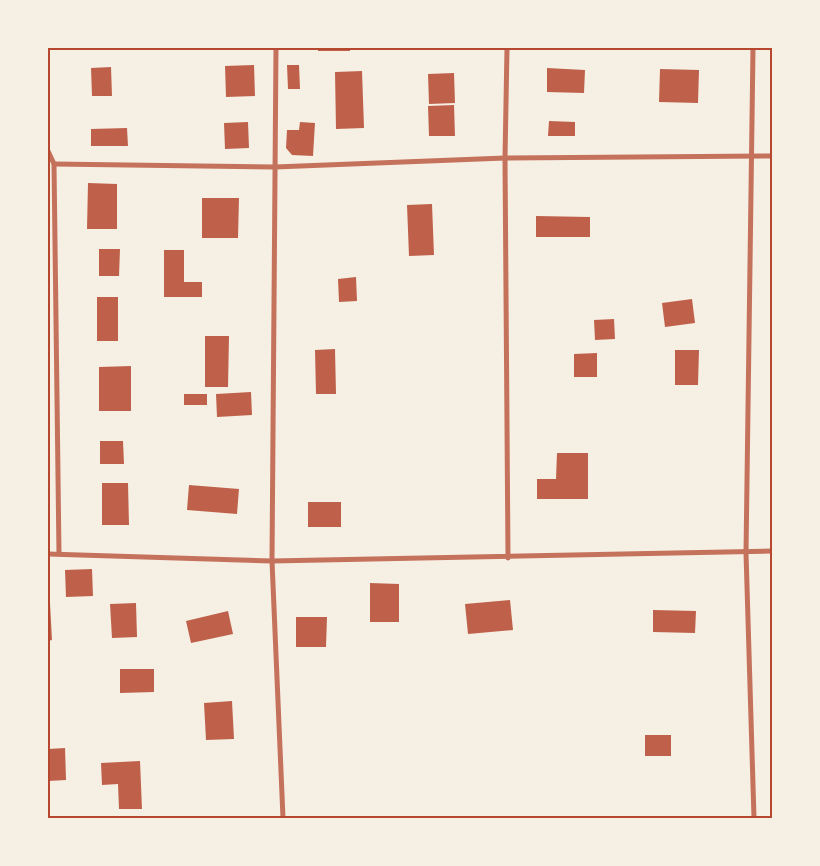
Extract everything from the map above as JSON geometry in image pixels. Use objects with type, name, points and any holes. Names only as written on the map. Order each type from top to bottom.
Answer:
[{"type":"street","points":[[276,48],[272,561],[283,818]]},
{"type":"street","points":[[507,48],[505,158],[508,558]]},
{"type":"street","points":[[753,48],[746,553],[754,818]]},
{"type":"street","points":[[48,151],[54,164],[59,554]]},
{"type":"street","points":[[54,164],[275,167],[505,158],[772,156]]},
{"type":"street","points":[[48,554],[272,561],[508,558],[772,551]]},
{"type":"building","points":[[318,48],[350,48],[350,51],[318,51]]},
{"type":"building","points":[[254,65],[255,96],[226,97],[225,66]]},
{"type":"building","points":[[287,65],[299,65],[300,89],[288,89]]},
{"type":"building","points":[[111,67],[112,96],[92,96],[91,68]]},
{"type":"building","points":[[547,68],[585,70],[584,93],[547,92]]},
{"type":"building","points":[[660,69],[699,70],[698,103],[659,102]]},
{"type":"building","points":[[362,71],[364,128],[336,129],[335,72]]},
{"type":"building","points":[[454,73],[455,103],[429,104],[428,74]]},
{"type":"building","points":[[454,105],[455,136],[429,136],[428,106]]},
{"type":"building","points":[[549,121],[575,122],[575,136],[548,136]]},
{"type":"building","points":[[248,122],[249,148],[225,149],[224,123]]},
{"type":"building","points":[[300,122],[315,123],[313,156],[292,155],[286,148],[287,130],[299,130]]},
{"type":"building","points":[[127,128],[128,146],[91,146],[91,129]]},
{"type":"building","points":[[88,183],[117,184],[117,229],[87,229]]},
{"type":"building","points":[[202,198],[239,198],[238,238],[202,238]]},
{"type":"building","points":[[432,204],[434,255],[409,256],[407,205]]},
{"type":"building","points":[[536,216],[590,217],[590,237],[536,237]]},
{"type":"building","points":[[99,249],[120,249],[119,276],[99,276]]},
{"type":"building","points":[[164,250],[184,250],[184,282],[202,282],[202,297],[164,297]]},
{"type":"building","points":[[356,277],[357,301],[339,302],[338,279]]},
{"type":"building","points":[[97,297],[118,297],[118,341],[97,341]]},
{"type":"building","points":[[692,299],[695,323],[665,327],[662,303]]},
{"type":"building","points":[[614,319],[615,339],[595,340],[594,320]]},
{"type":"building","points":[[205,336],[229,336],[228,387],[205,387]]},
{"type":"building","points":[[335,349],[336,394],[316,394],[315,350]]},
{"type":"building","points":[[675,350],[699,350],[698,385],[675,385]]},
{"type":"building","points":[[597,353],[597,377],[574,377],[574,354]]},
{"type":"building","points":[[131,366],[131,411],[99,411],[99,367]]},
{"type":"building","points":[[251,392],[252,415],[217,417],[216,394]]},
{"type":"building","points":[[184,394],[207,394],[207,405],[184,405]]},
{"type":"building","points":[[100,441],[123,441],[124,464],[100,464]]},
{"type":"building","points":[[557,453],[588,453],[588,499],[537,499],[537,479],[556,479]]},
{"type":"building","points":[[102,483],[128,483],[129,525],[102,525]]},
{"type":"building","points":[[189,485],[239,489],[237,514],[187,510]]},
{"type":"building","points":[[308,502],[341,502],[341,527],[308,527]]},
{"type":"building","points":[[92,569],[93,596],[66,597],[65,570]]},
{"type":"building","points":[[370,583],[399,584],[399,622],[370,622]]},
{"type":"building","points":[[48,585],[52,640],[48,641]]},
{"type":"building","points":[[510,600],[513,630],[468,634],[465,604]]},
{"type":"building","points":[[136,603],[137,637],[112,638],[110,604]]},
{"type":"building","points":[[653,610],[696,611],[695,633],[653,632]]},
{"type":"building","points":[[228,611],[233,634],[191,643],[186,621]]},
{"type":"building","points":[[296,617],[327,617],[326,647],[296,647]]},
{"type":"building","points":[[120,669],[154,669],[154,692],[120,693]]},
{"type":"building","points":[[232,701],[234,739],[206,740],[204,703]]},
{"type":"building","points":[[645,735],[671,735],[671,756],[645,756]]},
{"type":"building","points":[[65,748],[66,780],[48,781],[48,749]]},
{"type":"building","points":[[140,761],[142,809],[119,809],[118,784],[102,785],[101,763]]}]
